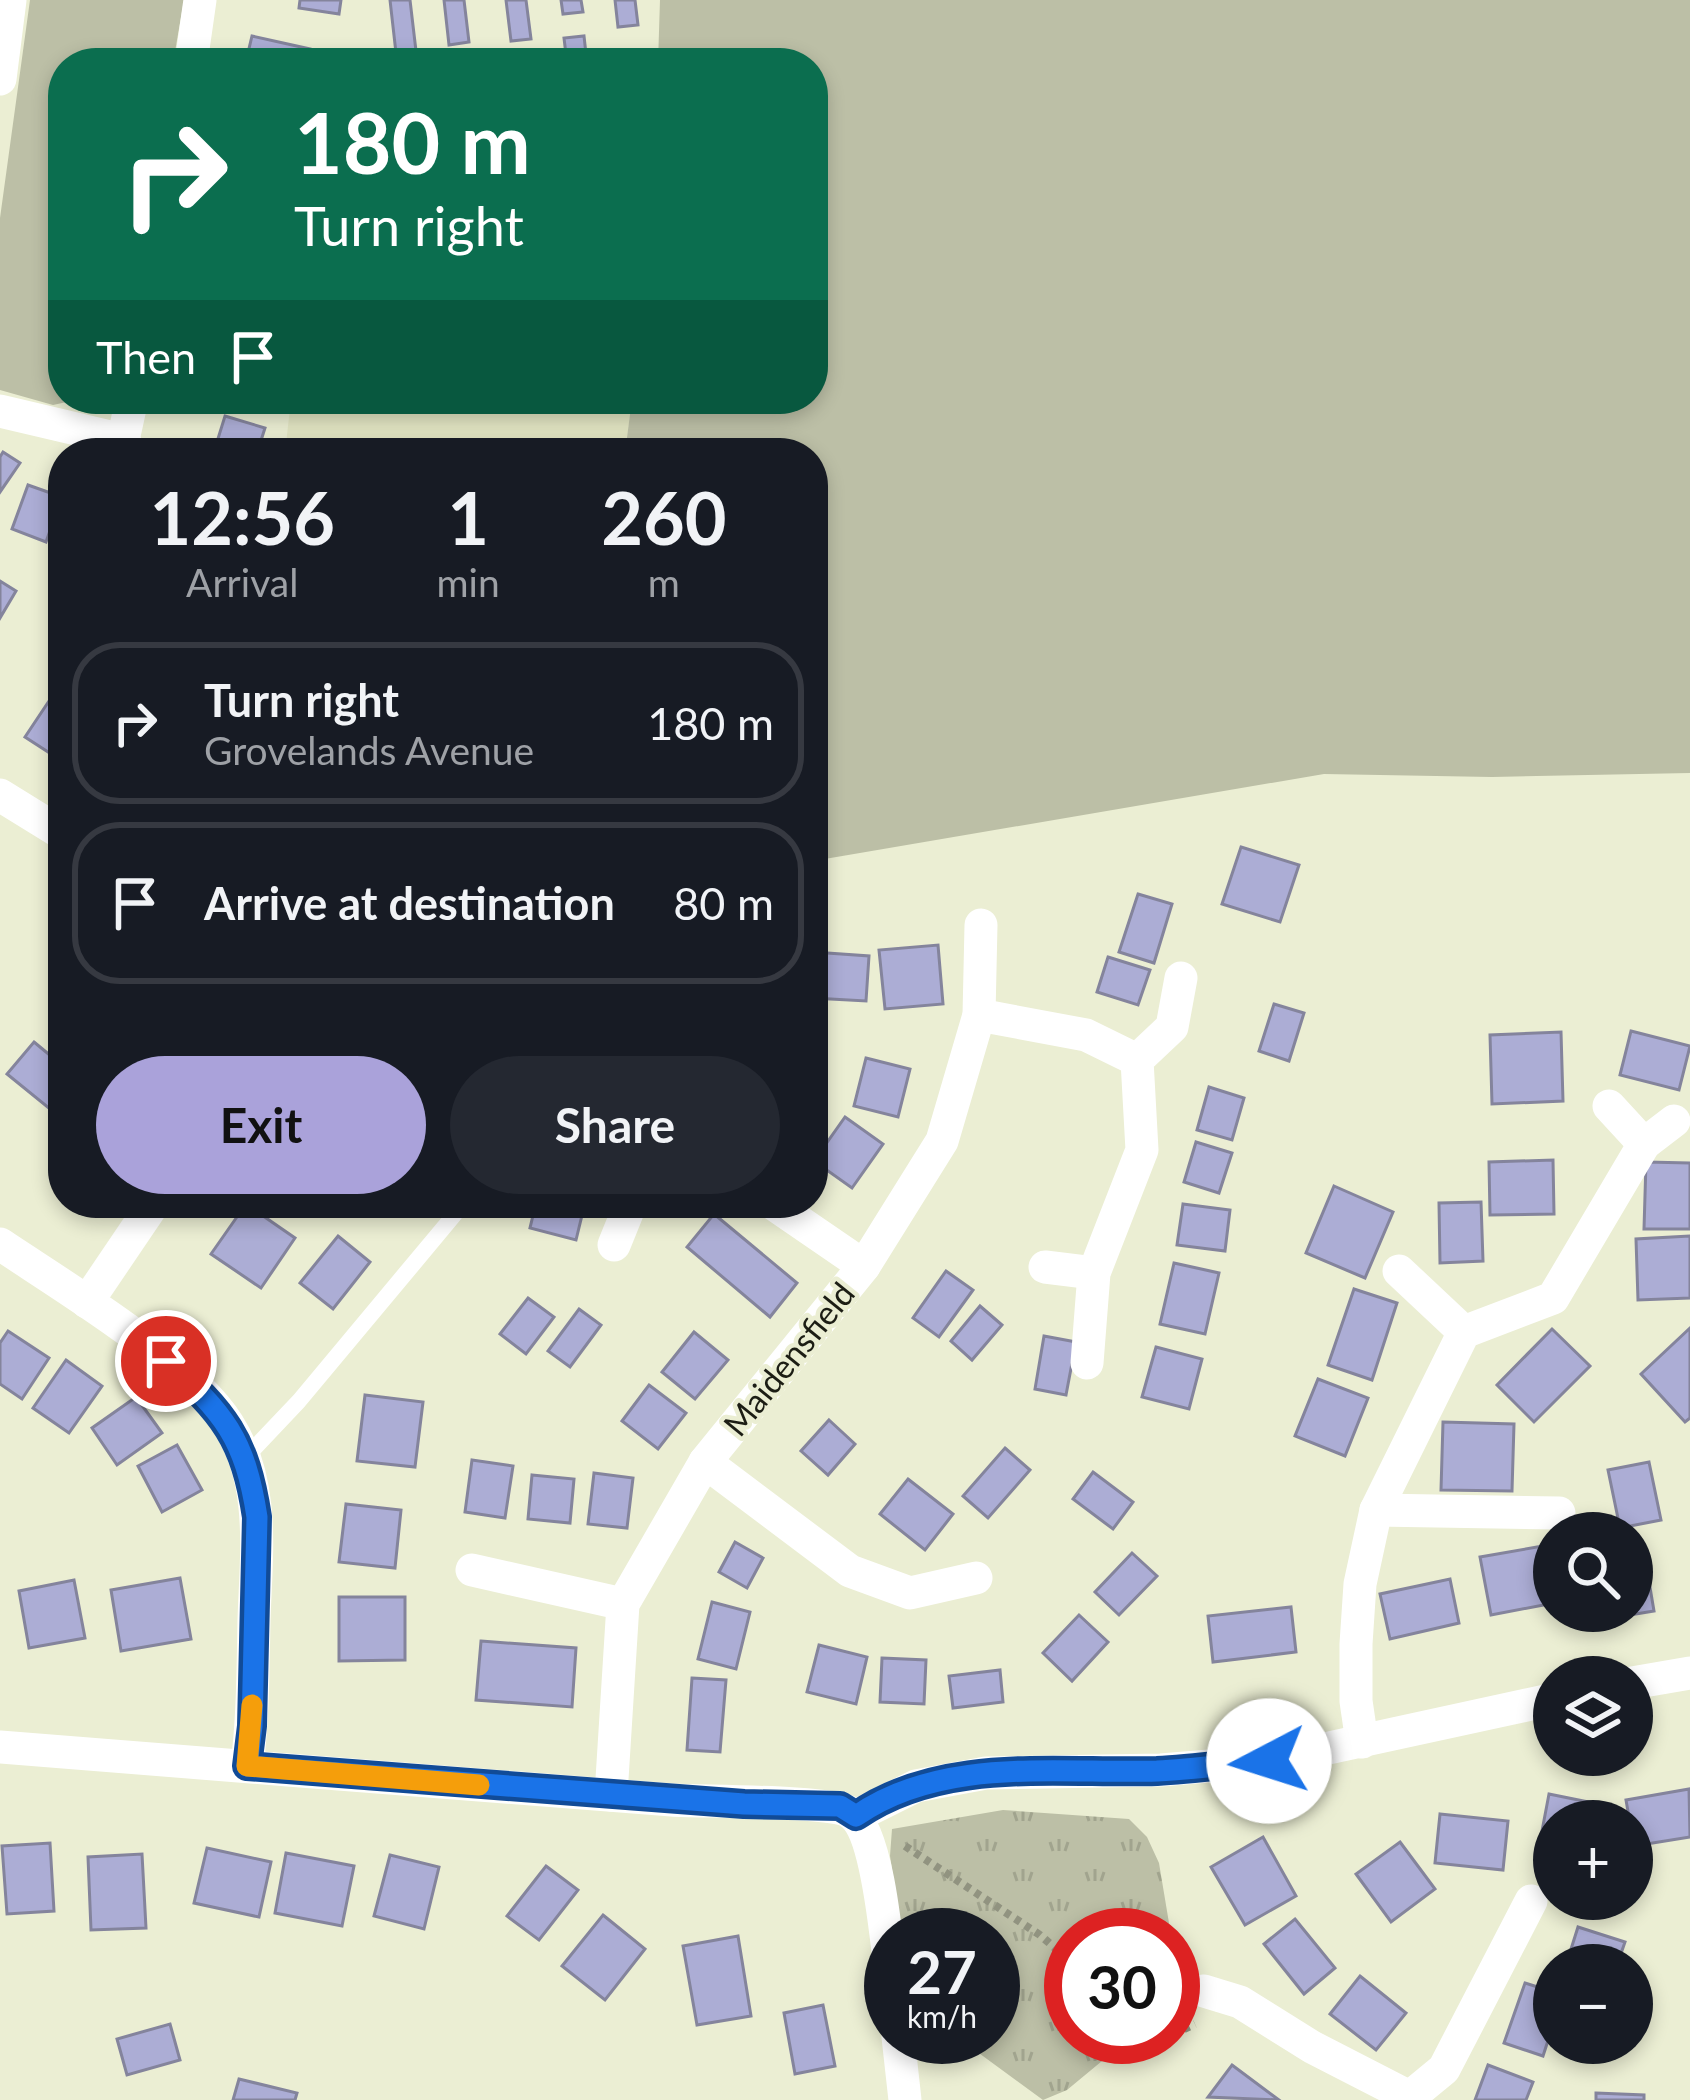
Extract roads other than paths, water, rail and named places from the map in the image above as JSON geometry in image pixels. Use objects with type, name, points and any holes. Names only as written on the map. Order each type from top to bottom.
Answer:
[{"type":"street","points":[[0,79],[10,0]]},
{"type":"street","points":[[192,48],[200,0]]},
{"type":"street","points":[[0,411],[95,438]]},
{"type":"street","points":[[0,795],[48,825]]},
{"type":"street","name":"Maidensfield","points":[[611,1795],[623,1604],[705,1462],[864,1267],[942,1141],[979,1016],[981,925]]},
{"type":"street","points":[[1087,1364],[1094,1273],[1142,1150],[1137,1060],[1172,1027],[1181,978]]},
{"type":"street","points":[[979,1016],[1086,1034],[1137,1060]]},
{"type":"street","points":[[1609,1106],[1644,1144]]},
{"type":"street","points":[[1362,1742],[1355,1701],[1355,1644],[1360,1584],[1376,1510],[1464,1332],[1553,1298],[1644,1144],[1674,1121]]},
{"type":"street","points":[[87,1302],[144,1218]]},
{"type":"street","points":[[614,1245],[625,1218]]},
{"type":"street","points":[[794,1218],[864,1267]]},
{"type":"street","points":[[0,1244],[166,1361],[229,1424],[245,1459],[257,1517],[247,1766]]},
{"type":"street","points":[[1045,1267],[1094,1273]]},
{"type":"street","points":[[1399,1271],[1464,1332]]},
{"type":"street","points":[[705,1462],[850,1571],[910,1593],[976,1578]]},
{"type":"street","points":[[1376,1510],[1533,1513]]},
{"type":"street","points":[[472,1570],[623,1604]]},
{"type":"street","points":[[1653,1679],[1690,1673]]},
{"type":"street","points":[[856,1816],[916,1786],[986,1773],[1161,1771],[1269,1761],[1533,1704]]},
{"type":"street","points":[[0,1747],[611,1795],[840,1806],[865,1829],[882,1908]]},
{"type":"street","points":[[1204,1991],[1240,2002],[1312,2047],[1413,2098],[1444,2068],[1532,1901]]},
{"type":"street","points":[[901,2064],[905,2100]]},
{"type":"lane","points":[[245,1459],[452,1218]]}]
